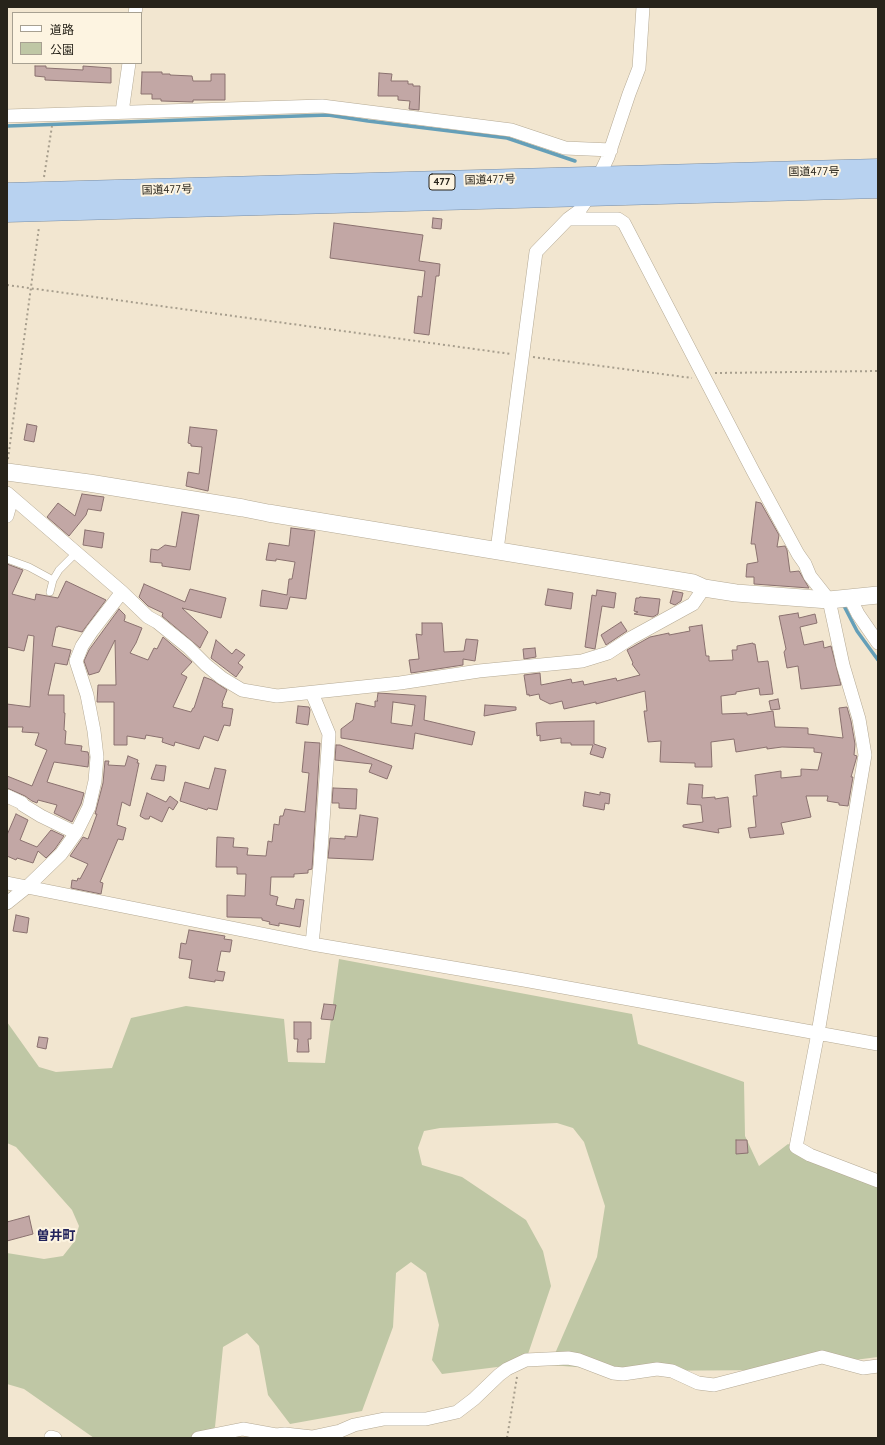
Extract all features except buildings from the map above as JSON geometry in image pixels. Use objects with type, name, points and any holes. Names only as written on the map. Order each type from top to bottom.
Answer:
[{"type":"highway","name":"国道477号","points":[[7,211],[41,202],[594,186],[878,170]]},
{"type":"highway","name":"国道477号","points":[[594,186],[878,187]]},
{"type":"highway","name":"国道477号","points":[[7,194],[41,202]]},
{"type":"street","points":[[497,550],[536,252],[568,219],[579,211],[594,186],[611,150],[639,68],[643,7]]},
{"type":"street","points":[[122,112],[129,64]]},
{"type":"street","points":[[7,116],[322,106],[511,130],[565,148],[611,150]]},
{"type":"street","points":[[568,219],[618,219],[624,223],[810,576],[858,614],[877,640]]},
{"type":"street","points":[[8,466],[268,513],[693,583],[704,588],[736,593],[840,599],[878,595]]},
{"type":"street","points":[[10,496],[77,552],[148,617],[188,647],[206,665],[237,688],[254,693],[277,696],[312,693],[400,683],[479,671],[582,661],[608,653],[631,638],[693,604],[704,588]]},
{"type":"street","points":[[7,516],[10,496]]},
{"type":"street","points":[[7,903],[27,887],[61,854],[76,833],[89,808],[95,781],[97,757],[87,695],[76,661],[82,646],[92,631],[122,592]]},
{"type":"street","points":[[840,599],[843,665],[859,719],[865,755],[818,1033],[796,1147],[810,1155],[878,1181]]},
{"type":"street","points":[[312,693],[330,734],[320,866],[312,944]]},
{"type":"street","points":[[7,796],[22,803],[41,816],[76,833]]},
{"type":"street","points":[[7,883],[312,944],[524,980],[878,1044]]},
{"type":"street","points":[[198,1438],[243,1429],[312,1437],[340,1431],[354,1425],[384,1419],[426,1419],[457,1412],[474,1399],[499,1375],[507,1369],[526,1360],[568,1358],[579,1360],[613,1373],[623,1374],[657,1369],[672,1371],[698,1383],[714,1385],[822,1357],[863,1368],[878,1366]]},
{"type":"lane","points":[[50,592],[53,580],[59,570],[77,552]]},
{"type":"lane","points":[[7,559],[29,567],[53,580]]},
{"type":"path","points":[[8,466],[51,132]]},
{"type":"path","points":[[7,285],[697,379],[715,372],[878,371]]},
{"type":"path","points":[[507,1438],[516,1382],[521,1363]]},
{"type":"green space","points":[[339,959],[632,1014],[638,1044],[744,1082],[745,1136],[759,1166],[788,1144],[878,1180],[878,1357],[775,1370],[628,1371],[550,1365],[597,1257],[605,1206],[584,1142],[573,1128],[557,1123],[440,1128],[424,1131],[418,1148],[422,1165],[462,1177],[526,1220],[543,1251],[551,1286],[528,1354],[513,1365],[442,1374],[432,1360],[439,1325],[426,1273],[411,1262],[396,1273],[393,1327],[362,1411],[290,1424],[268,1395],[259,1346],[247,1333],[223,1347],[215,1427],[205,1438],[94,1438],[24,1389],[7,1384],[7,1253],[44,1259],[63,1256],[74,1242],[79,1226],[72,1210],[16,1147],[7,1143],[7,1022],[39,1067],[56,1072],[112,1068],[131,1018],[186,1006],[284,1019],[288,1062],[325,1063]]},
{"type":"waterway","points":[[7,126],[328,115],[507,138],[575,161]]},
{"type":"waterway","points":[[843,604],[857,631],[878,660]]},
{"type":"district","name":"曽井町","points":[[56,1236]]}]
